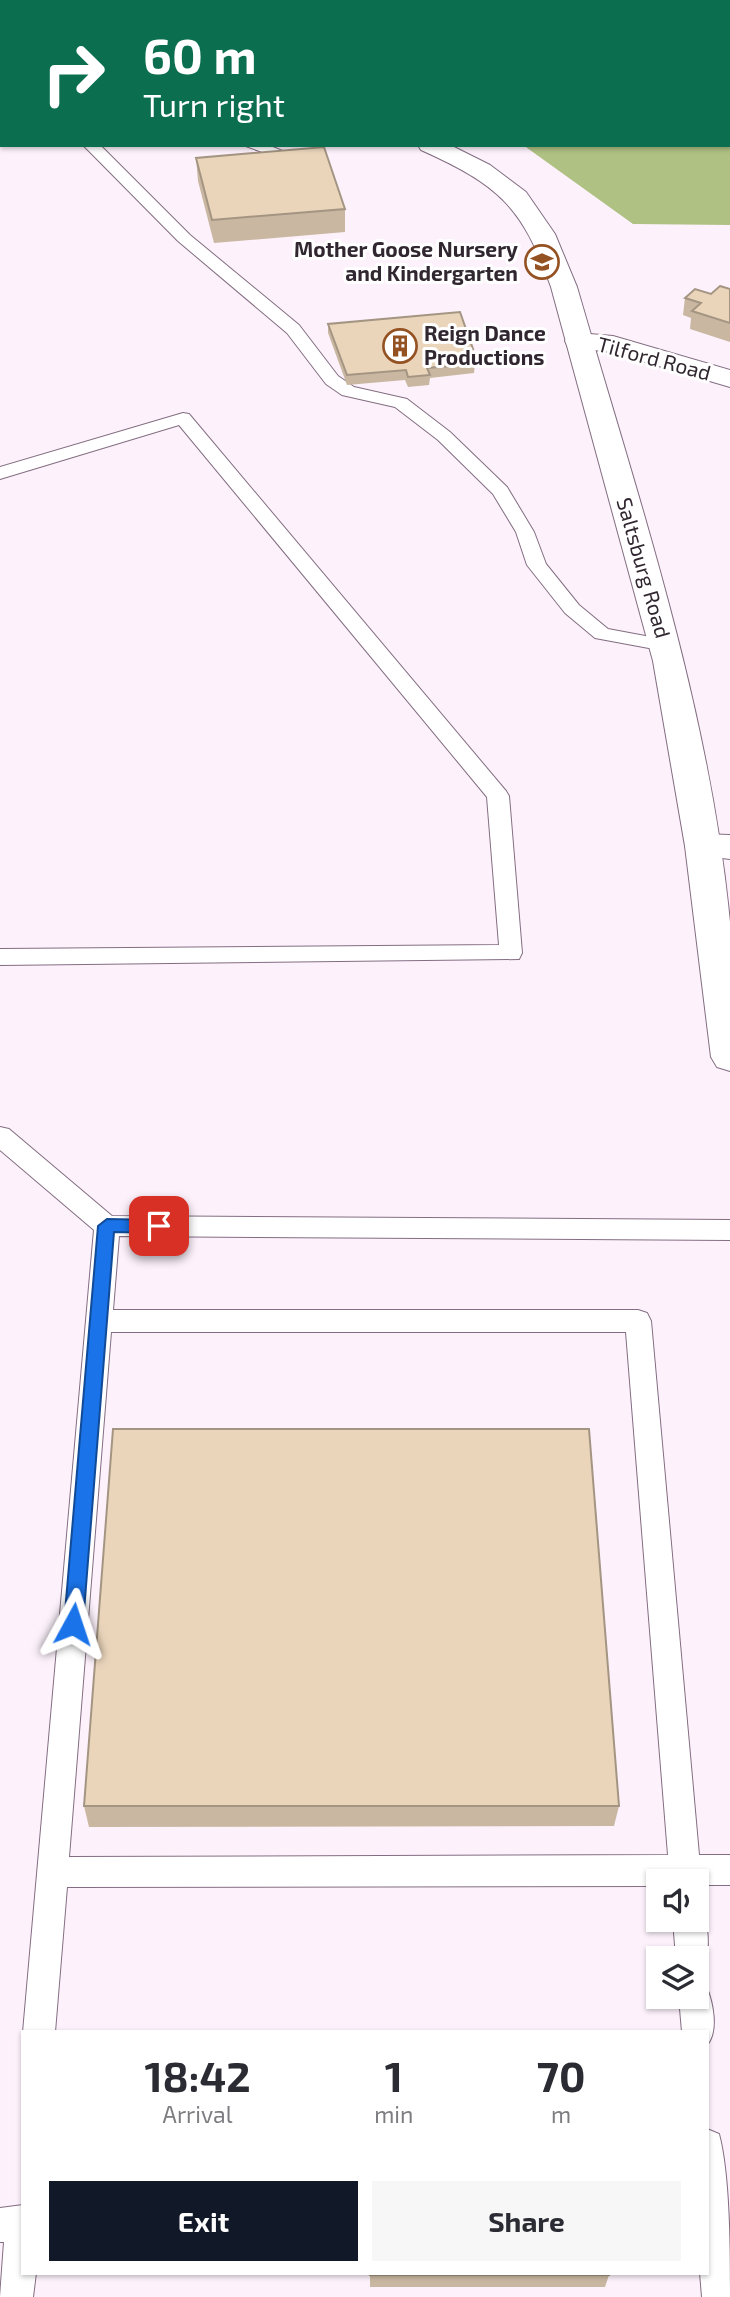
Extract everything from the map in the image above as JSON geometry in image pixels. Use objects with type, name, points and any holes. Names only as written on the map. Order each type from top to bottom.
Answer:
[{"type":"main road","name":"Saltsburg Road","points":[[434,147],[490,175],[521,199],[535,217],[553,252],[665,645],[716,846],[730,1057]]},
{"type":"main road","name":"Tilford Road","points":[[578,341],[613,344],[730,379]]},
{"type":"lane","points":[[93,147],[184,238],[293,329],[332,380],[348,390],[401,403],[444,436],[500,491],[525,532],[537,565],[572,609],[602,634],[665,645]]},
{"type":"lane","points":[[257,147],[289,157]]},
{"type":"lane","points":[[0,473],[183,418],[498,796],[511,953],[0,957]]},
{"type":"lane","points":[[0,1136],[107,1226],[730,1230]]},
{"type":"lane","points":[[39,2030],[107,1226]]},
{"type":"lane","points":[[98,1321],[638,1321],[685,1869]]},
{"type":"lane","points":[[709,1873],[730,1870]]},
{"type":"lane","points":[[53,1872],[646,1876]]},
{"type":"lane","points":[[696,2009],[698,2030]]},
{"type":"lane","points":[[709,2171],[719,2297]]},
{"type":"lane","points":[[0,2225],[21,2223]]},
{"type":"lane","points":[[16,2297],[21,2244]]},
{"type":"green space","points":[[526,147],[730,147],[730,225],[633,224]]},
{"type":"building","points":[[324,147],[345,209],[212,220],[196,158]]},
{"type":"building","points":[[720,286],[730,289],[730,323],[692,311],[701,303],[685,298],[695,289],[711,294]]},
{"type":"building","name":"Reign Dance Productions","points":[[460,312],[473,349],[469,349],[475,364],[427,368],[430,375],[408,377],[406,370],[347,375],[328,324]]},
{"type":"building","points":[[113,1429],[589,1429],[619,1806],[84,1806]]},
{"type":"place","name":"Mother Goose Nursery and Kindergarten","points":[[542,262]]},
{"type":"place","name":"Reign Dance Productions","points":[[400,346]]},
{"type":"route","points":[[73,1624],[107,1226],[159,1226]]}]
